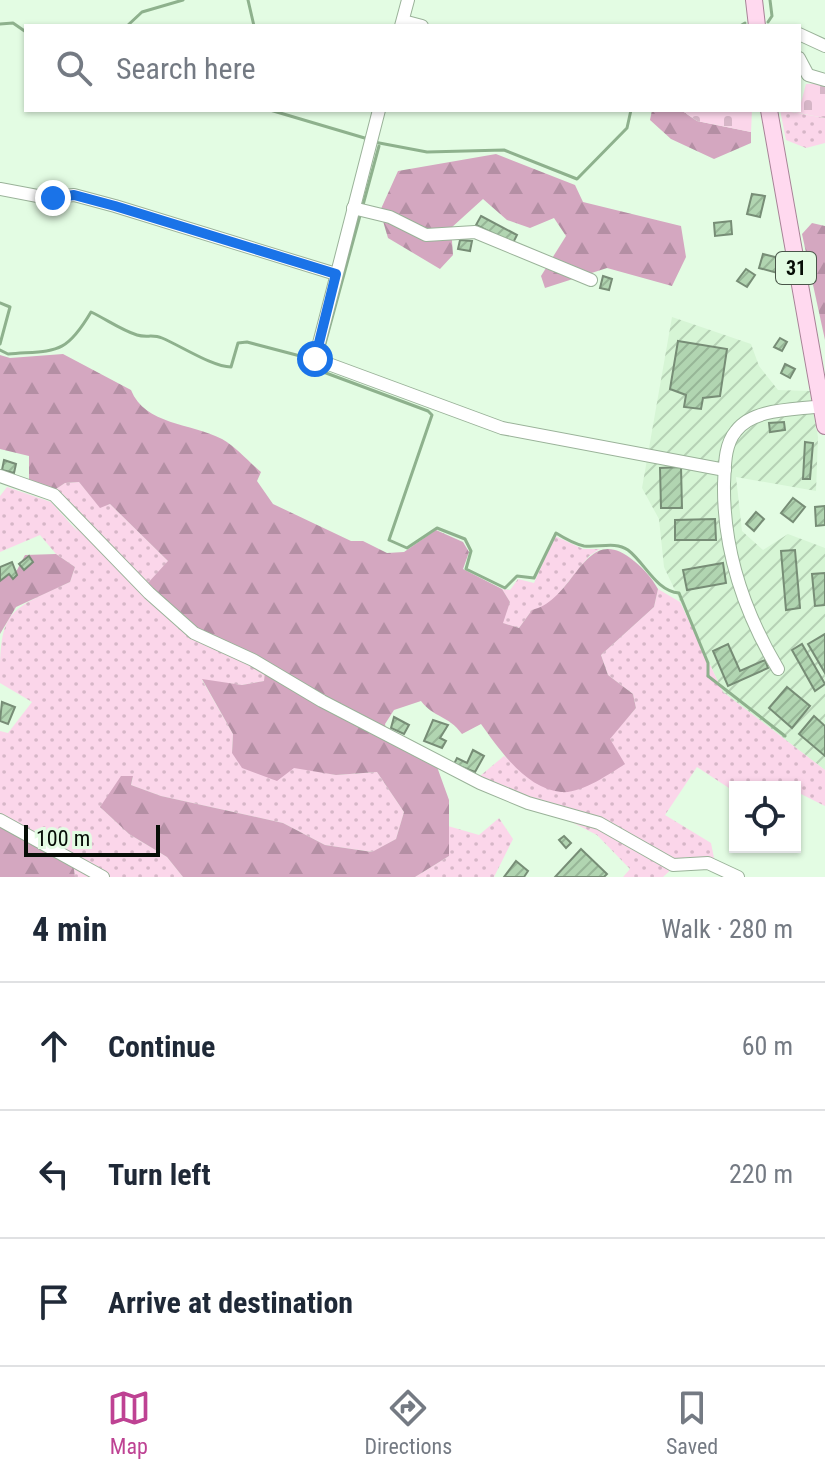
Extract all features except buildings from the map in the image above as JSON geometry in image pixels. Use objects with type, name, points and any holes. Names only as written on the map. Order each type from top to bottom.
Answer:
[{"type":"main road","points":[[754,0],[757,24]]},
{"type":"main road","name":"31","points":[[769,112],[821,381],[825,426]]},
{"type":"street","points":[[402,24],[408,0]]},
{"type":"street","points":[[801,35],[825,46]]},
{"type":"street","points":[[801,62],[808,75],[825,80]]},
{"type":"street","points":[[378,112],[359,210],[336,274],[315,359],[502,428],[725,470]]},
{"type":"street","points":[[0,189],[48,198],[74,195],[336,274]]},
{"type":"street","points":[[359,210],[390,217],[426,235],[475,232],[591,280]]},
{"type":"street","points":[[778,669],[756,632],[731,562],[724,502],[728,445],[736,431],[747,421],[762,415],[822,406]]},
{"type":"street","points":[[0,476],[54,495],[149,593],[194,633],[253,660],[480,783],[528,803],[599,823],[673,865],[708,863],[738,877]]},
{"type":"street","points":[[0,820],[103,877]]},
{"type":"shaded area","points":[[672,317],[751,344],[759,366],[778,390],[810,391],[818,437],[816,491],[736,477],[742,531],[763,550],[788,534],[825,548],[825,770],[723,692],[664,567],[659,519],[642,488]]},
{"type":"green space","points":[[825,83],[825,118],[793,112],[801,112],[806,84]]},
{"type":"green space","points":[[652,112],[684,112],[697,121],[751,132],[751,143],[714,159],[671,139],[650,120]]},
{"type":"green space","points":[[684,112],[752,112],[751,132],[697,121]]},
{"type":"green space","points":[[780,112],[825,118],[825,143],[806,148],[786,140]]},
{"type":"green space","points":[[496,154],[575,185],[583,202],[681,226],[686,257],[672,286],[607,268],[545,288],[541,276],[566,236],[554,218],[530,228],[507,220],[483,199],[451,228],[453,255],[440,269],[388,238],[380,211],[398,171]]},
{"type":"green space","points":[[812,223],[825,226],[825,340],[802,234]]},
{"type":"green space","points":[[63,354],[131,390],[147,410],[158,417],[227,442],[261,472],[257,481],[273,504],[351,541],[363,541],[387,553],[404,552],[436,530],[463,542],[469,552],[463,569],[502,589],[510,602],[503,623],[519,628],[532,610],[547,604],[591,556],[603,550],[617,551],[634,561],[658,589],[654,607],[601,655],[608,675],[633,694],[636,708],[610,739],[625,764],[577,790],[561,792],[548,789],[525,776],[481,724],[462,734],[421,701],[394,710],[385,724],[388,737],[436,764],[449,800],[449,856],[415,877],[183,877],[167,857],[129,834],[100,807],[121,776],[133,776],[131,785],[161,796],[283,823],[325,845],[372,852],[396,839],[404,812],[377,772],[336,775],[294,768],[277,781],[242,768],[232,753],[233,734],[202,679],[242,685],[264,681],[266,661],[196,628],[147,584],[168,561],[110,504],[100,508],[79,482],[65,483],[53,491],[29,481],[29,456],[0,449],[0,355],[10,358]]},
{"type":"green space","points":[[79,482],[100,507],[110,504],[169,562],[148,584],[241,649],[267,661],[264,681],[242,685],[202,680],[233,734],[232,753],[336,775],[377,772],[404,812],[396,839],[373,852],[325,845],[283,823],[161,796],[131,785],[133,777],[100,807],[129,834],[167,857],[183,877],[75,877],[73,862],[0,823],[0,731],[8,733],[32,702],[0,683],[5,627],[20,608],[70,582],[75,567],[56,554],[40,535],[0,552],[0,496],[7,487],[51,502],[78,532],[53,491],[65,483]]},
{"type":"green space","points":[[555,536],[583,549],[600,549],[589,556],[548,607],[532,610],[519,628],[502,623],[510,602],[502,589],[510,590],[518,579],[534,583]]},
{"type":"green space","points":[[56,554],[75,567],[70,582],[16,607],[0,634],[0,580],[17,570],[25,555]]},
{"type":"green space","points":[[658,589],[680,602],[723,692],[825,770],[825,806],[801,794],[801,781],[729,781],[729,788],[697,767],[665,815],[711,843],[714,858],[685,857],[663,877],[623,877],[630,869],[597,835],[480,776],[504,756],[550,787],[574,788],[624,764],[609,739],[636,708],[633,694],[608,675],[601,655],[654,607]]},
{"type":"green space","points":[[499,818],[513,839],[494,877],[415,877],[449,856],[448,826],[479,835]]},
{"type":"green space","points":[[0,823],[73,862],[75,877],[0,877]]},
{"type":"waterway","points":[[129,24],[142,12],[183,0]]},
{"type":"waterway","points":[[248,0],[254,24]]},
{"type":"waterway","points":[[768,22],[772,16],[770,0]]},
{"type":"waterway","points":[[0,24],[13,23],[24,31]]},
{"type":"waterway","points":[[277,112],[368,139]]},
{"type":"waterway","points":[[374,142],[427,152],[504,150],[577,179],[627,128],[631,112]]},
{"type":"waterway","points":[[363,205],[379,146]]},
{"type":"waterway","points":[[323,351],[361,212]]},
{"type":"waterway","points":[[0,303],[10,307],[0,344]]},
{"type":"waterway","points":[[0,350],[8,354],[58,348],[74,337],[91,312],[131,333],[162,338],[224,366],[231,367],[238,343],[247,342],[304,357],[318,370],[428,411],[432,415],[389,540],[407,548],[437,528],[465,539],[471,551],[466,569],[505,588],[517,576],[534,578],[556,533],[584,546],[623,547],[664,587],[679,593],[708,663],[708,676],[785,736]]},
{"type":"route","points":[[53,198],[74,195],[115,206],[336,274],[315,359]]}]
